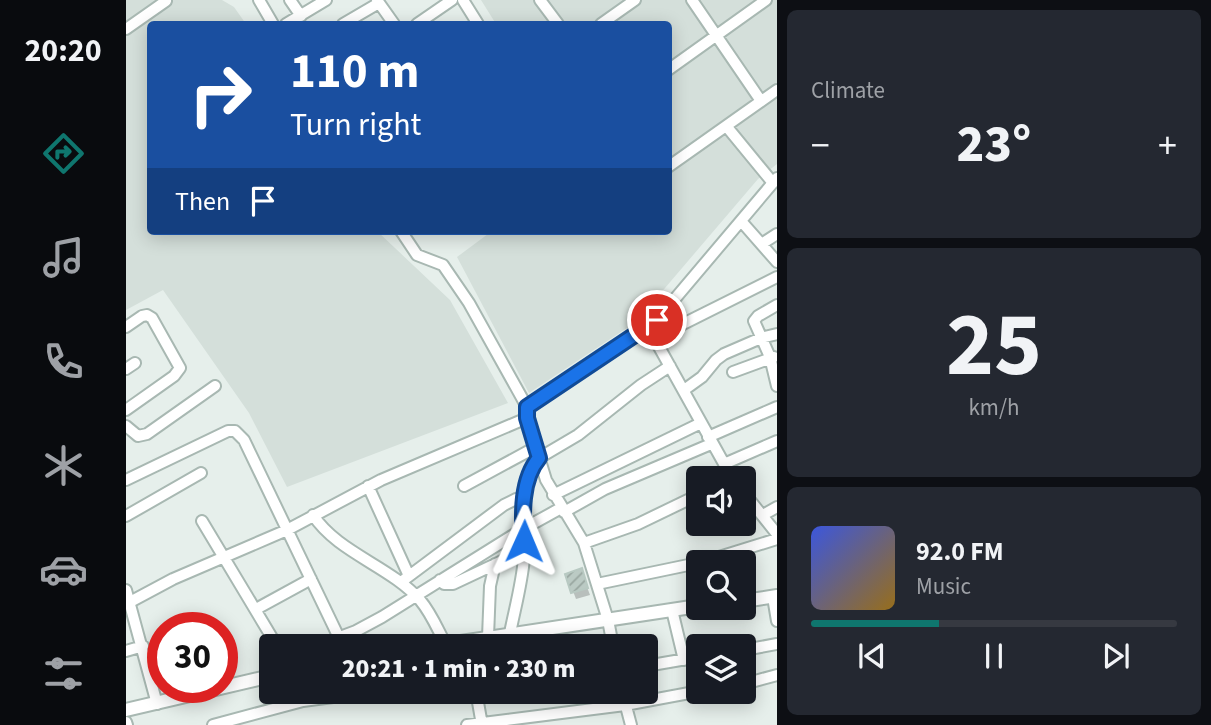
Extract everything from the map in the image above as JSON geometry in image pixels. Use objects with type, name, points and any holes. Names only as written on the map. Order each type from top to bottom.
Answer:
[{"type":"street","points":[[290,0],[301,16]]},
{"type":"street","points":[[292,21],[326,0]]},
{"type":"street","points":[[421,21],[452,0]]},
{"type":"street","points":[[463,0],[476,21]]},
{"type":"street","points":[[540,0],[556,21]]},
{"type":"street","points":[[605,21],[635,0]]},
{"type":"street","points":[[692,0],[761,101]]},
{"type":"street","points":[[672,68],[766,0]]},
{"type":"street","points":[[126,29],[166,1]]},
{"type":"street","points":[[262,1],[272,21]]},
{"type":"street","points":[[348,21],[378,1],[392,21]]},
{"type":"street","points":[[672,164],[777,90]]},
{"type":"street","points":[[130,602],[173,579],[287,530],[368,486],[527,413],[648,327],[664,312],[775,181],[727,127]]},
{"type":"street","points":[[741,221],[777,262]]},
{"type":"street","points":[[763,243],[777,234]]},
{"type":"street","points":[[404,235],[417,255],[443,265],[469,303],[527,413],[537,453],[553,495],[584,543],[611,634]]},
{"type":"street","points":[[664,312],[675,325],[681,325],[777,277]]},
{"type":"street","points":[[777,305],[755,318],[754,324],[774,357],[777,386]]},
{"type":"street","points":[[126,327],[142,316],[152,318],[180,368],[174,376],[126,410]]},
{"type":"street","points":[[648,327],[724,464],[777,441]]},
{"type":"street","points":[[684,390],[702,377],[724,354],[777,334]]},
{"type":"street","points":[[733,372],[774,357]]},
{"type":"street","points":[[464,486],[578,435],[641,385],[670,366]]},
{"type":"street","points":[[126,426],[138,436],[147,433],[215,386]]},
{"type":"street","points":[[351,634],[523,529],[777,407]]},
{"type":"street","points":[[553,495],[701,423]]},
{"type":"street","points":[[126,480],[228,431],[235,431],[244,440],[337,634]]},
{"type":"street","points":[[510,633],[525,553],[524,498],[537,453]]},
{"type":"street","points":[[126,516],[201,473]]},
{"type":"street","points":[[368,486],[405,579],[431,616],[436,634]]},
{"type":"street","points":[[405,579],[504,505],[524,498]]},
{"type":"street","points":[[584,543],[638,524],[686,501]]},
{"type":"street","points":[[756,507],[777,534]]},
{"type":"street","points":[[763,515],[777,508]]},
{"type":"street","points":[[313,515],[330,535],[405,579]]},
{"type":"street","points":[[202,522],[271,634]]},
{"type":"street","points":[[742,550],[777,539]]},
{"type":"street","points":[[440,580],[444,584],[453,584],[525,553]]},
{"type":"street","points":[[488,634],[489,586],[495,564]]},
{"type":"street","points":[[597,584],[686,566]]},
{"type":"street","points":[[257,609],[310,579]]},
{"type":"street","points":[[126,590],[157,704]]},
{"type":"street","points":[[756,599],[775,597],[777,621]]},
{"type":"street","points":[[504,634],[686,608]]},
{"type":"street","points":[[658,664],[684,660],[672,610]]},
{"type":"street","points":[[756,648],[777,644]]},
{"type":"street","points":[[126,651],[143,646]]},
{"type":"street","points":[[756,681],[777,676]]},
{"type":"street","points":[[126,710],[259,679]]},
{"type":"street","points":[[467,725],[553,720],[686,694]]},
{"type":"street","points":[[213,725],[292,704]]},
{"type":"street","points":[[478,704],[481,724]]},
{"type":"street","points":[[625,705],[631,725]]},
{"type":"shaded area","points":[[126,0],[222,0],[234,7],[244,21],[147,21],[147,235],[381,235],[450,300],[508,403],[287,487],[249,413],[163,290],[126,310]]},
{"type":"shaded area","points":[[481,0],[777,0],[777,164],[758,179],[636,322],[529,393],[457,257],[487,235],[672,235],[672,21],[494,21]]},
{"type":"building","points":[[582,568],[588,588],[571,593],[565,574]]},
{"type":"route","points":[[524,541],[524,498],[531,469],[539,458],[527,418],[527,407],[657,320]]}]
